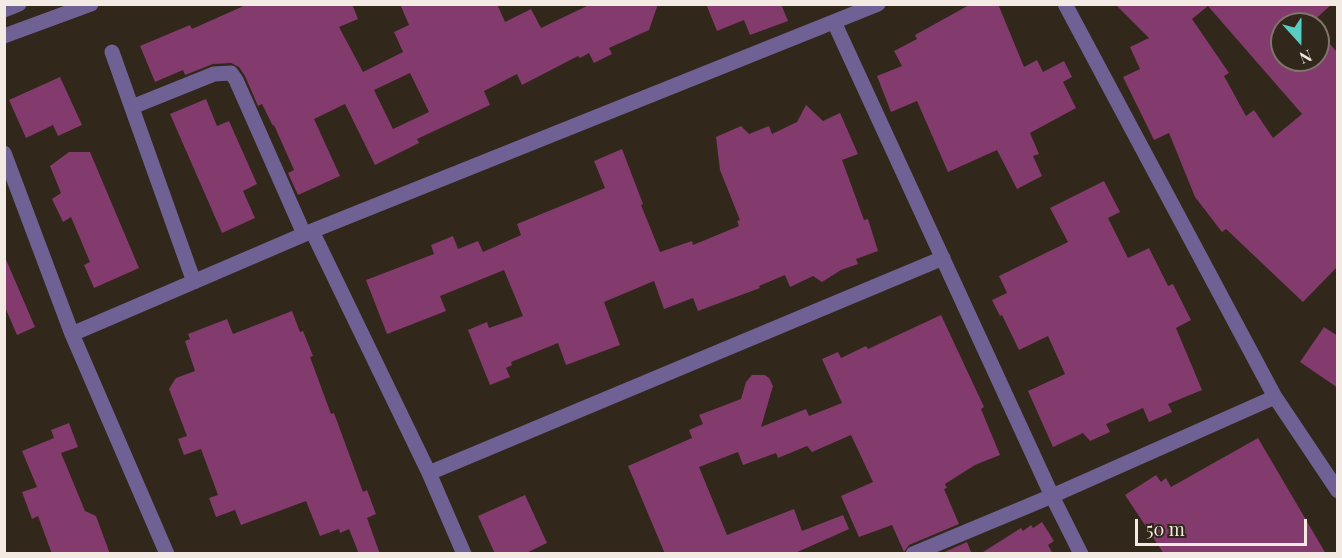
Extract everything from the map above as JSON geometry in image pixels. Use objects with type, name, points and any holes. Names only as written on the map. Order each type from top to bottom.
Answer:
[{"type":"street","points":[[4,10],[19,4]]},
{"type":"street","points":[[4,36],[91,4]]},
{"type":"street","points":[[72,334],[308,232],[878,4]]},
{"type":"street","points":[[1065,4],[1275,397],[1338,491]]},
{"type":"street","points":[[834,22],[1052,496],[1081,554]]},
{"type":"street","points":[[112,52],[194,282]]},
{"type":"street","points":[[132,107],[214,74],[231,72],[429,473],[464,554]]},
{"type":"street","points":[[4,153],[72,334],[167,554]]},
{"type":"street","points":[[429,473],[943,258]]},
{"type":"street","points":[[913,554],[1052,496],[1275,397]]},
{"type":"building","points":[[248,4],[352,4],[358,19],[339,27],[363,72],[403,52],[394,32],[409,25],[400,4],[497,4],[505,22],[531,9],[541,28],[591,4],[658,4],[649,30],[609,48],[612,54],[594,63],[589,53],[580,58],[578,56],[522,85],[517,74],[484,91],[490,105],[417,139],[419,143],[375,165],[345,104],[314,119],[340,176],[298,195],[288,173],[294,170],[274,125],[262,104],[258,106],[239,67],[231,63],[213,64],[185,75],[183,70],[155,82],[140,46],[190,25],[192,29]],"holes":[[[410,73],[429,112],[393,129],[374,90]]]},
{"type":"building","points":[[706,4],[781,4],[788,21],[750,35],[744,20],[717,31]]},
{"type":"building","points":[[971,4],[998,4],[1024,67],[1037,60],[1043,72],[1064,61],[1072,77],[1063,82],[1076,108],[1030,133],[1039,154],[1033,156],[1042,176],[1017,189],[997,150],[948,172],[917,101],[891,112],[877,76],[902,66],[894,51],[917,39],[915,35]]},
{"type":"building","points":[[1115,4],[1332,4],[1323,12],[1270,12],[1270,72],[1330,72],[1330,44],[1338,53],[1338,266],[1303,302],[1226,229],[1222,232],[1195,197],[1169,133],[1154,140],[1123,77],[1140,69],[1130,47],[1149,38]],"holes":[[[1208,6],[1302,114],[1273,138],[1254,110],[1246,116],[1224,76],[1229,73],[1192,19]]]},
{"type":"building","points":[[60,77],[82,125],[58,136],[53,125],[26,138],[9,100]]},
{"type":"building","points":[[206,99],[217,126],[229,121],[257,184],[243,191],[255,218],[222,233],[170,114]]},
{"type":"building","points":[[806,105],[823,121],[840,113],[858,154],[842,160],[864,220],[868,219],[878,251],[856,259],[858,264],[841,270],[822,282],[813,276],[790,287],[785,275],[759,286],[760,288],[698,311],[693,298],[664,309],[654,281],[604,302],[620,345],[566,365],[558,343],[511,362],[512,365],[506,368],[510,377],[490,385],[468,330],[487,322],[489,328],[523,316],[504,270],[440,296],[446,311],[387,334],[366,280],[434,254],[431,245],[453,236],[458,249],[478,241],[483,252],[521,235],[517,224],[605,188],[594,161],[622,149],[660,252],[692,241],[693,245],[739,226],[737,221],[740,220],[720,170],[716,137],[741,126],[749,134],[769,126],[772,134],[797,122]]},
{"type":"building","points":[[69,152],[90,152],[139,268],[94,288],[84,265],[90,262],[71,217],[63,222],[52,199],[61,193],[50,166]]},
{"type":"building","points":[[1104,181],[1120,212],[1108,218],[1128,258],[1149,248],[1168,286],[1173,284],[1191,320],[1176,328],[1202,390],[1168,404],[1172,412],[1149,422],[1143,408],[1106,424],[1110,432],[1090,441],[1083,433],[1053,447],[1028,391],[1065,374],[1048,336],[1019,350],[992,300],[1007,293],[999,276],[1068,242],[1050,208]]},
{"type":"building","points":[[4,255],[35,327],[17,335],[4,305]]},
{"type":"building","points":[[292,311],[313,356],[310,357],[331,414],[334,413],[363,492],[367,490],[376,514],[367,518],[380,554],[359,554],[349,529],[340,533],[339,529],[320,536],[306,501],[241,525],[235,510],[216,517],[209,498],[218,495],[201,449],[184,455],[178,439],[187,436],[169,389],[176,378],[195,371],[185,341],[190,339],[188,334],[227,319],[233,334]]},
{"type":"building","points":[[941,315],[984,407],[981,409],[1000,455],[975,465],[945,484],[947,488],[944,489],[959,524],[909,545],[904,552],[892,525],[859,537],[841,496],[873,482],[851,435],[812,452],[807,446],[778,458],[776,453],[743,465],[738,452],[699,467],[727,535],[794,509],[802,531],[843,515],[849,529],[793,554],[665,554],[628,466],[692,438],[689,430],[703,424],[699,415],[741,399],[746,382],[752,375],[765,375],[773,386],[761,427],[806,409],[809,416],[842,403],[822,359],[838,352],[841,358],[866,346],[868,349]]},
{"type":"building","points":[[1324,327],[1338,336],[1338,388],[1300,362]]},
{"type":"building","points":[[69,423],[78,447],[61,453],[85,511],[96,516],[110,554],[52,554],[38,516],[32,519],[22,492],[37,487],[22,451],[54,438],[51,430]]},
{"type":"building","points":[[1258,438],[1326,554],[1164,554],[1125,495],[1156,475],[1161,482],[1166,478],[1171,487]]},
{"type":"building","points":[[525,495],[547,543],[524,554],[495,554],[478,516]]},
{"type":"building","points":[[1042,522],[1054,541],[1048,545],[1053,554],[980,554],[1021,528],[1023,531],[1031,525],[1033,528]]},
{"type":"building","points":[[967,542],[972,554],[940,554]]}]
